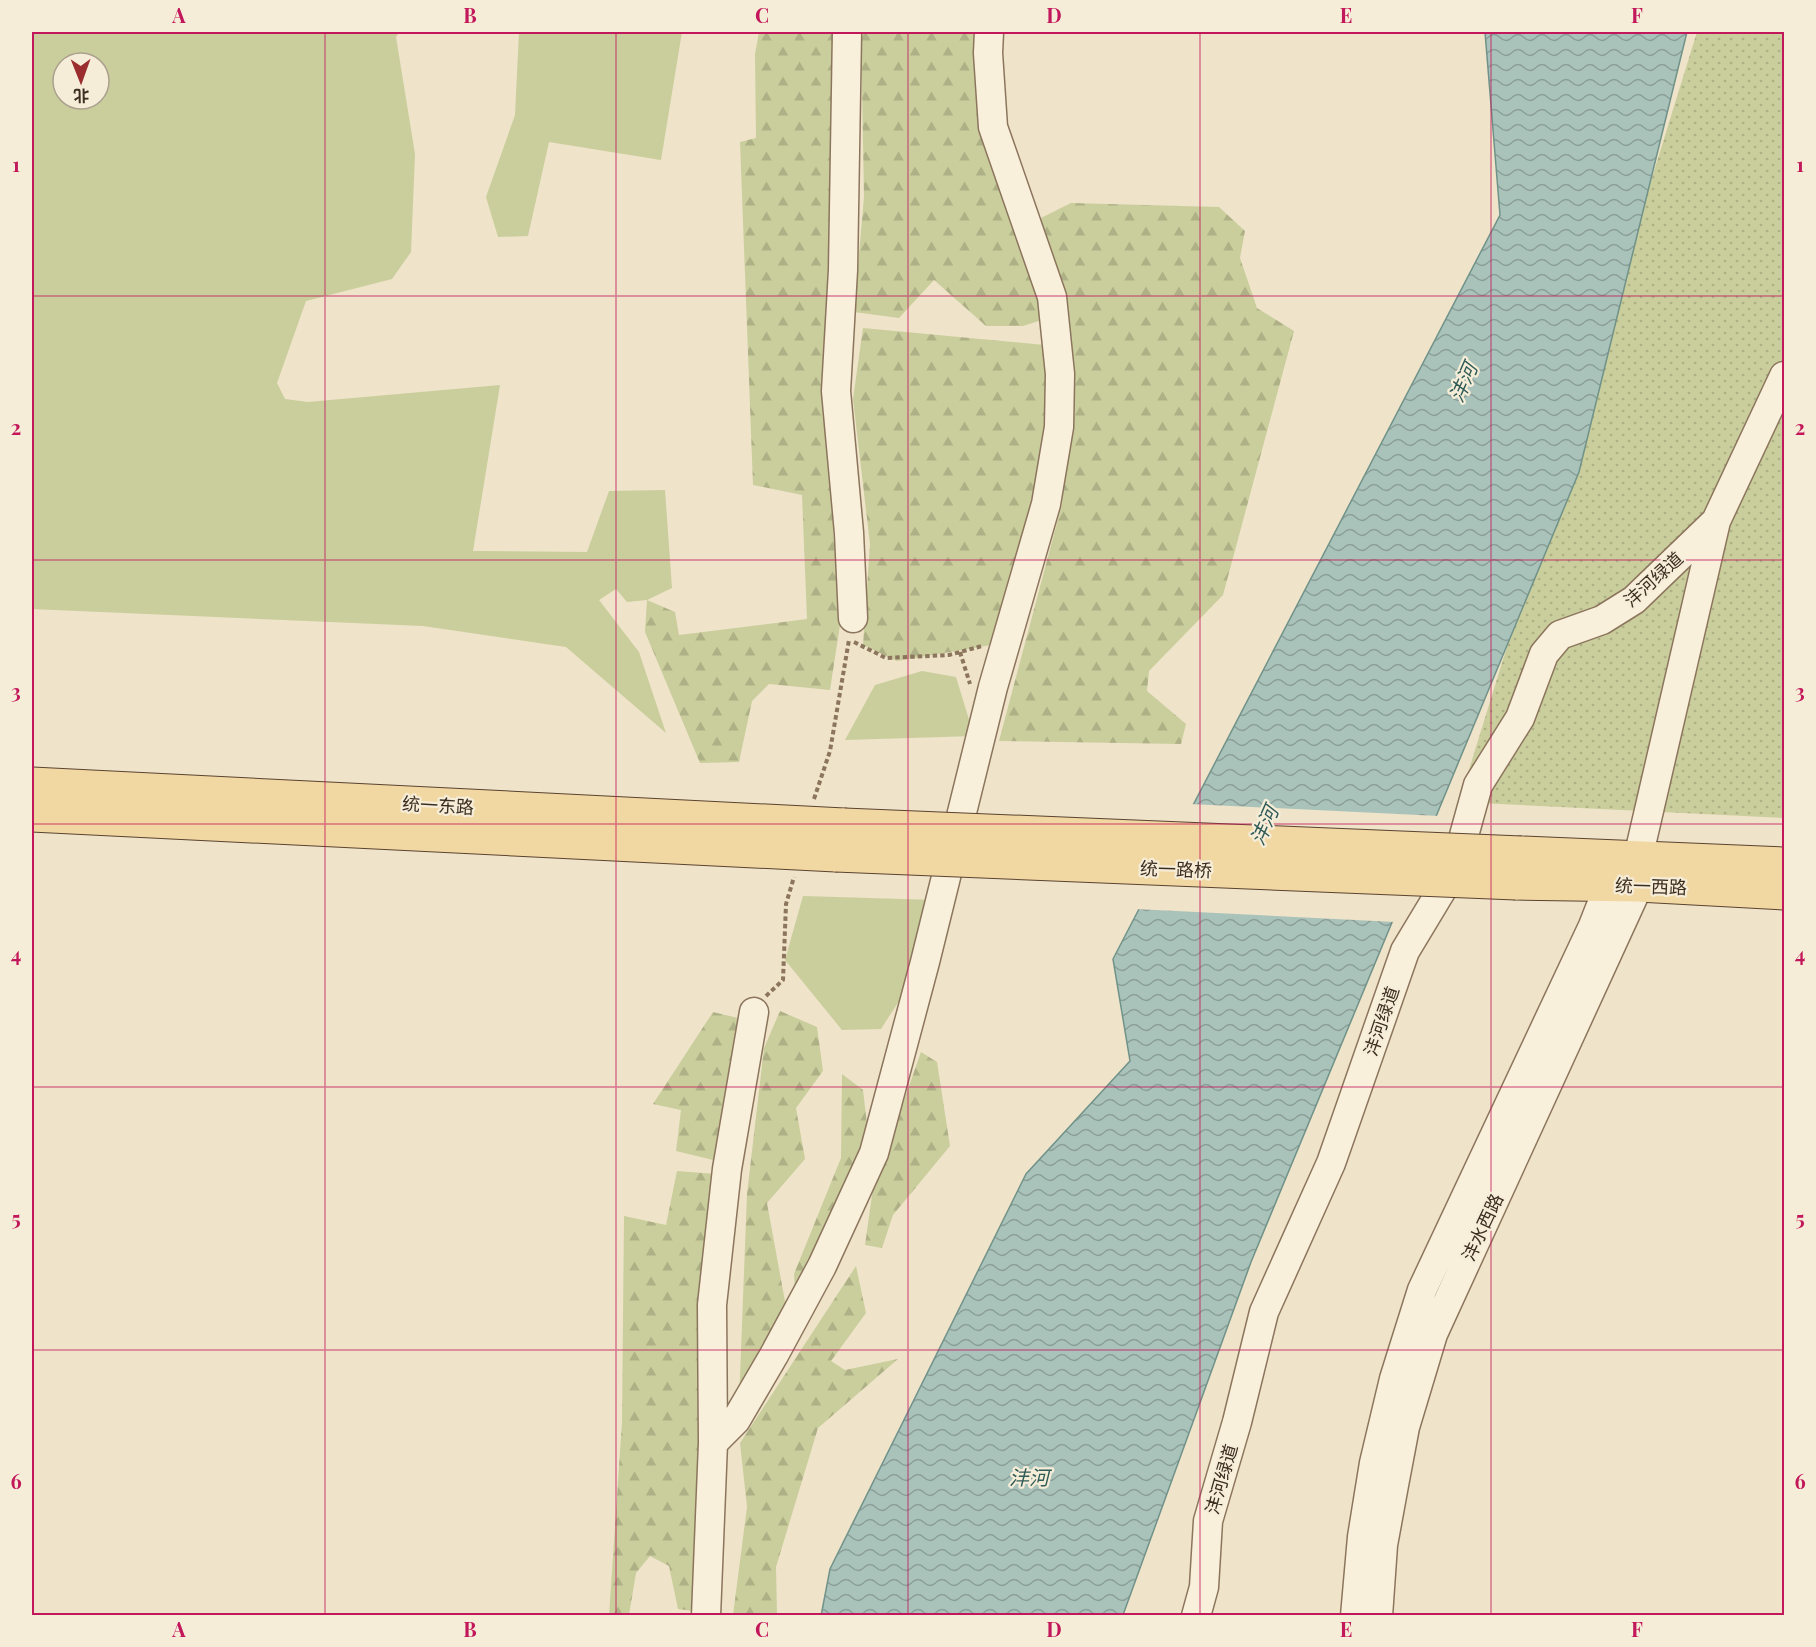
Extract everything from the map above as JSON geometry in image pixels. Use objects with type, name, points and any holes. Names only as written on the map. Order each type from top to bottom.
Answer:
[{"type":"main road","name":"统一东路","points":[[32,784],[804,839]]},
{"type":"main road","name":"统一东路","points":[[32,815],[840,840]]},
{"type":"main road","name":"统一路桥","points":[[840,840],[1519,868]]},
{"type":"main road","name":"统一西路","points":[[1519,868],[1631,869],[1785,864]]},
{"type":"main road","name":"统一西路","points":[[1631,869],[1785,893]]},
{"type":"street","points":[[848,32],[843,270],[836,391],[849,533],[851,629]]},
{"type":"street","points":[[712,1443],[736,1420],[774,1355],[822,1266],[874,1153],[1006,640],[1046,504],[1059,427],[1060,374],[1052,297],[993,127],[988,53],[989,32]]},
{"type":"street","points":[[1631,869],[1716,522],[1785,376]]},
{"type":"street","name":"沣河绿道","points":[[1196,1616],[1204,1587],[1208,1521],[1237,1422],[1264,1312],[1331,1163],[1405,951],[1455,868],[1478,784],[1520,718],[1544,654],[1560,635],[1602,620],[1634,600],[1716,522]]},
{"type":"street","name":"沣水西路","points":[[1356,1616],[1362,1537],[1374,1463],[1394,1379],[1422,1290],[1588,937],[1631,869]]},
{"type":"street","name":"沣水西路","points":[[1378,1616],[1383,1545],[1405,1427],[1433,1334],[1631,869]]},
{"type":"street","points":[[706,1616],[712,1443],[712,1305],[727,1169],[754,1012]]},
{"type":"path","points":[[754,1012],[760,1001],[783,980],[786,904],[830,751],[851,629],[886,658],[949,655],[1006,640]]},
{"type":"green space","points":[[32,32],[399,32],[396,37],[415,154],[411,252],[392,279],[306,301],[277,383],[285,399],[308,402],[500,385],[473,551],[587,552],[609,491],[665,490],[672,588],[647,600],[627,602],[616,589],[599,600],[639,652],[666,733],[566,647],[423,626],[32,609]]},
{"type":"green space","points":[[519,32],[682,32],[661,160],[549,142],[528,236],[498,237],[486,197],[515,115]]},
{"type":"green space","points":[[759,32],[837,32],[825,413],[840,625],[830,690],[769,684],[752,701],[739,762],[700,763],[645,632],[647,600],[675,612],[679,635],[807,619],[802,495],[753,485],[740,142],[756,138],[755,54]]},
{"type":"green space","points":[[861,32],[985,32],[1045,319],[1023,326],[986,326],[934,280],[899,318],[854,312],[864,197]]},
{"type":"green space","points":[[1697,32],[1784,32],[1784,818],[1459,802]]},
{"type":"green space","points":[[1071,203],[1219,207],[1245,231],[1240,258],[1257,308],[1294,331],[1223,595],[1149,671],[1147,691],[1186,724],[1181,744],[999,741],[1062,504],[1067,443],[1035,221]]},
{"type":"green space","points":[[863,328],[1045,345],[1047,463],[1003,643],[897,661],[863,645],[870,544],[853,399]]},
{"type":"green space","points":[[922,671],[956,677],[974,736],[845,740],[875,685]]},
{"type":"green space","points":[[803,896],[935,900],[922,965],[881,1029],[842,1030],[785,960]]},
{"type":"green space","points":[[780,1011],[817,1027],[823,1071],[796,1108],[805,1159],[767,1203],[788,1318],[739,1403],[747,1194],[764,1048]]},
{"type":"green space","points":[[713,1012],[738,1018],[713,1160],[676,1151],[681,1110],[653,1104]]},
{"type":"green space","points":[[921,1052],[937,1062],[950,1146],[893,1215],[882,1248],[865,1245],[873,1188]]},
{"type":"green space","points":[[842,1074],[863,1090],[869,1141],[796,1311],[794,1274],[841,1158]]},
{"type":"green space","points":[[677,1171],[716,1174],[701,1612],[678,1609],[669,1566],[650,1556],[636,1573],[629,1615],[609,1616],[622,1422],[624,1216],[666,1225]]},
{"type":"green space","points":[[856,1266],[866,1313],[831,1361],[845,1370],[898,1359],[818,1428],[776,1567],[777,1615],[733,1615],[747,1507],[740,1443]]},
{"type":"water","name":"沣河","points":[[1485,32],[1687,32],[1579,472],[1251,1262],[1123,1615],[821,1616],[830,1569],[1026,1174],[1130,1061],[1113,959],[1500,215]]},
{"type":"pier","points":[[1190,804],[1439,816],[1395,922],[1135,909]]}]
